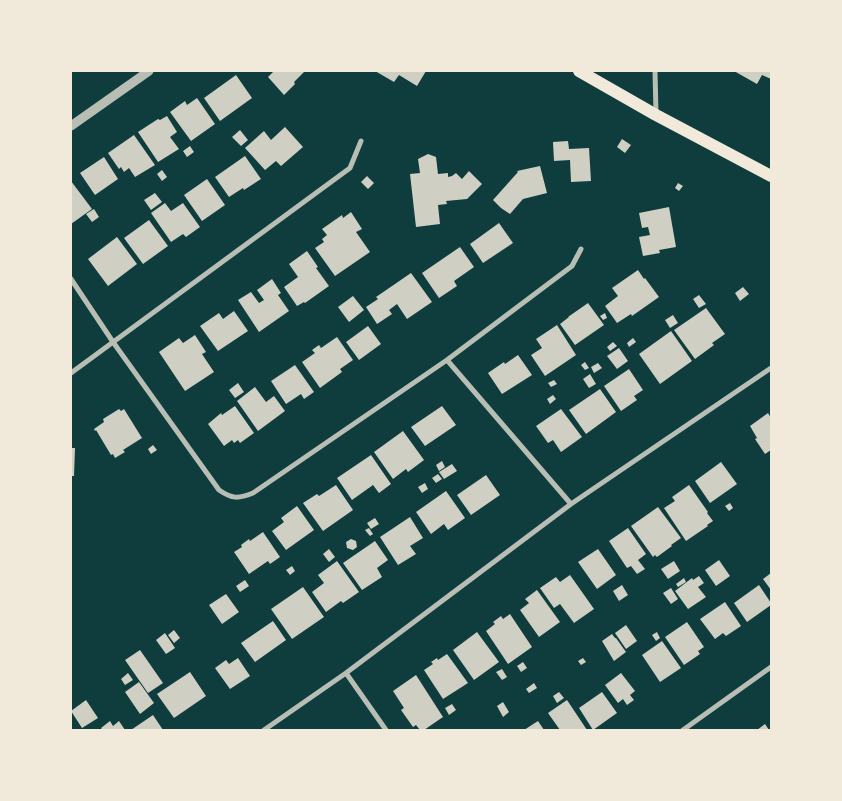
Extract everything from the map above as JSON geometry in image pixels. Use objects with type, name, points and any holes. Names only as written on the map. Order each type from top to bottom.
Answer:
[{"type":"main road","points":[[579,71],[656,115],[771,176]]},
{"type":"street","points":[[71,126],[149,71]]},
{"type":"street","points":[[656,71],[656,115]]},
{"type":"street","points":[[71,373],[350,168],[361,141]]},
{"type":"street","points":[[71,279],[113,342],[219,490],[227,496],[235,498],[253,493],[446,360],[572,266],[581,248]]},
{"type":"street","points":[[446,360],[571,504]]},
{"type":"street","points":[[264,730],[346,674],[571,504],[771,368]]},
{"type":"street","points":[[683,730],[771,667]]},
{"type":"street","points":[[346,674],[386,730]]},
{"type":"building","points":[[274,71],[305,71],[284,95],[268,77]]},
{"type":"building","points":[[375,71],[426,71],[417,86],[399,75],[394,82]]},
{"type":"building","points":[[734,71],[771,71],[771,79],[762,75],[757,84]]},
{"type":"building","points":[[236,75],[252,98],[220,121],[204,98]]},
{"type":"building","points":[[197,98],[215,124],[191,141],[170,112],[185,101],[187,105]]},
{"type":"building","points":[[167,116],[177,132],[170,137],[179,149],[158,162],[138,132],[158,119],[160,120]]},
{"type":"building","points":[[285,127],[303,147],[281,166],[276,161],[265,170],[245,148],[264,131],[271,140]]},
{"type":"building","points":[[240,130],[248,140],[241,146],[232,137]]},
{"type":"building","points":[[134,135],[155,165],[135,177],[129,168],[124,172],[121,167],[119,169],[108,153]]},
{"type":"building","points":[[622,139],[631,145],[625,153],[617,147]]},
{"type":"building","points":[[568,141],[569,149],[589,148],[591,181],[571,182],[570,160],[554,161],[553,142]]},
{"type":"building","points":[[190,146],[194,152],[187,157],[183,151]]},
{"type":"building","points":[[428,154],[436,157],[438,174],[448,173],[448,177],[456,173],[462,179],[469,171],[482,184],[467,199],[446,201],[447,204],[438,205],[440,224],[416,227],[410,174],[420,173],[418,159]]},
{"type":"building","points":[[245,156],[261,179],[229,197],[215,177]]},
{"type":"building","points":[[104,157],[118,179],[95,195],[80,173]]},
{"type":"building","points":[[540,166],[547,193],[523,199],[510,214],[493,200],[517,171]]},
{"type":"building","points":[[162,170],[167,177],[162,181],[157,174]]},
{"type":"building","points":[[367,176],[374,183],[368,189],[361,182]]},
{"type":"building","points":[[207,179],[225,205],[202,221],[184,195]]},
{"type":"building","points":[[71,181],[92,209],[71,224]]},
{"type":"building","points":[[678,183],[683,186],[679,191],[675,188]]},
{"type":"building","points":[[155,193],[162,202],[151,210],[144,200]]},
{"type":"building","points":[[165,203],[171,211],[183,203],[200,227],[186,237],[183,234],[171,242],[151,213]]},
{"type":"building","points":[[669,207],[676,247],[659,250],[660,253],[643,256],[639,237],[650,235],[648,227],[642,228],[639,213]]},
{"type":"building","points":[[94,209],[99,217],[92,222],[86,214]]},
{"type":"building","points":[[351,212],[362,229],[356,232],[370,252],[335,276],[315,248],[324,242],[322,239],[327,235],[322,229],[342,215],[343,218]]},
{"type":"building","points":[[149,220],[168,246],[143,264],[124,238]]},
{"type":"building","points":[[499,223],[513,243],[483,263],[470,244]]},
{"type":"building","points":[[117,237],[137,264],[108,286],[88,259]]},
{"type":"building","points":[[460,247],[474,267],[454,281],[457,286],[439,298],[422,273]]},
{"type":"building","points":[[307,251],[329,286],[305,303],[297,306],[284,287],[298,277],[289,264]]},
{"type":"building","points":[[638,270],[659,297],[632,316],[631,314],[617,323],[605,306],[618,296],[612,288]]},
{"type":"building","points":[[411,273],[432,302],[407,319],[397,304],[389,310],[392,314],[377,324],[366,307],[378,299],[376,297]]},
{"type":"building","points":[[272,279],[281,293],[278,295],[289,311],[259,332],[238,300],[251,292],[259,303],[264,300],[257,290]]},
{"type":"building","points":[[743,287],[749,294],[740,301],[735,293]]},
{"type":"building","points":[[699,295],[706,304],[699,308],[693,299]]},
{"type":"building","points":[[353,296],[364,310],[349,322],[338,307]]},
{"type":"building","points":[[588,303],[604,325],[575,345],[560,324]]},
{"type":"building","points":[[706,308],[725,334],[695,359],[674,330]]},
{"type":"building","points":[[234,311],[248,331],[218,351],[200,326],[219,313],[223,319]]},
{"type":"building","points":[[605,313],[607,318],[603,320],[600,316]]},
{"type":"building","points":[[673,315],[678,323],[670,328],[665,320]]},
{"type":"building","points":[[557,325],[576,355],[545,376],[531,355],[542,348],[536,339]]},
{"type":"building","points":[[368,326],[381,344],[359,360],[346,342]]},
{"type":"building","points":[[671,331],[692,361],[660,384],[639,354]]},
{"type":"building","points":[[195,335],[206,352],[202,354],[214,372],[185,391],[159,352],[179,338],[183,343]]},
{"type":"building","points":[[337,337],[353,360],[340,369],[342,372],[320,388],[302,362],[315,353],[312,350],[319,345],[321,348]]},
{"type":"building","points":[[633,338],[636,342],[629,347],[627,343]]},
{"type":"building","points":[[613,342],[617,346],[610,351],[607,347]]},
{"type":"building","points":[[619,348],[628,361],[617,369],[607,356]]},
{"type":"building","points":[[518,355],[532,375],[502,394],[488,373]]},
{"type":"building","points":[[585,362],[589,368],[585,370],[581,365]]},
{"type":"building","points":[[598,363],[602,368],[594,373],[591,367]]},
{"type":"building","points":[[295,365],[314,392],[304,399],[301,394],[286,404],[271,381]]},
{"type":"building","points":[[629,369],[643,390],[634,396],[637,400],[621,411],[604,386]]},
{"type":"building","points":[[590,374],[596,384],[589,388],[583,379]]},
{"type":"building","points":[[554,380],[557,384],[551,387],[548,383]]},
{"type":"building","points":[[238,383],[244,392],[235,398],[229,390]]},
{"type":"building","points":[[255,387],[266,402],[274,396],[285,411],[258,431],[237,401]]},
{"type":"building","points":[[600,389],[616,412],[586,434],[569,410]]},
{"type":"building","points":[[553,395],[556,399],[550,404],[547,399]]},
{"type":"building","points":[[235,406],[254,433],[240,443],[238,440],[234,443],[232,440],[224,446],[208,424],[221,413],[222,415]]},
{"type":"building","points":[[442,406],[456,425],[425,446],[411,427]]},
{"type":"building","points":[[119,409],[121,411],[124,409],[142,438],[123,450],[125,452],[115,458],[94,429],[104,422],[103,419]]},
{"type":"building","points":[[561,409],[582,437],[561,452],[553,440],[548,443],[536,426]]},
{"type":"building","points":[[768,413],[771,418],[771,450],[765,454],[755,439],[757,438],[750,426]]},
{"type":"building","points":[[403,431],[424,460],[408,472],[406,469],[393,479],[374,452]]},
{"type":"building","points":[[153,445],[157,450],[151,454],[148,449]]},
{"type":"building","points":[[71,448],[75,448],[74,476],[71,476]]},
{"type":"building","points":[[371,455],[391,484],[379,493],[373,485],[352,500],[337,478]]},
{"type":"building","points":[[442,461],[445,467],[439,471],[436,465]]},
{"type":"building","points":[[721,462],[737,484],[710,503],[695,481]]},
{"type":"building","points":[[452,464],[457,471],[444,479],[439,472]]},
{"type":"building","points":[[438,474],[442,479],[436,483],[432,478]]},
{"type":"building","points":[[486,475],[500,495],[471,515],[457,495]]},
{"type":"building","points":[[425,483],[428,489],[422,493],[418,487]]},
{"type":"building","points":[[336,485],[353,510],[323,531],[303,503],[317,494],[319,496]]},
{"type":"building","points":[[689,485],[713,521],[686,541],[664,508],[675,501],[672,497]]},
{"type":"building","points":[[446,491],[465,518],[448,530],[444,524],[431,534],[416,512]]},
{"type":"building","points":[[730,503],[733,508],[729,511],[725,506]]},
{"type":"building","points":[[297,506],[314,530],[286,550],[272,531],[284,522],[281,518]]},
{"type":"building","points":[[658,507],[681,538],[657,557],[655,555],[653,557],[631,526]]},
{"type":"building","points":[[410,517],[423,538],[410,546],[416,554],[398,565],[380,537]]},
{"type":"building","points":[[375,518],[379,524],[371,529],[367,523]]},
{"type":"building","points":[[369,528],[373,534],[370,536],[365,530]]},
{"type":"building","points":[[628,528],[646,554],[638,560],[645,569],[637,574],[631,566],[627,568],[609,541]]},
{"type":"building","points":[[263,532],[280,557],[270,564],[268,561],[249,574],[234,552],[249,539],[250,541]]},
{"type":"building","points":[[351,539],[356,541],[357,547],[353,550],[347,548],[346,542]]},
{"type":"building","points":[[375,541],[388,560],[377,568],[382,577],[362,590],[343,563]]},
{"type":"building","points":[[329,549],[335,557],[329,562],[323,554]]},
{"type":"building","points":[[598,549],[616,575],[597,589],[578,562]]},
{"type":"building","points":[[719,560],[730,576],[716,586],[705,570]]},
{"type":"building","points":[[337,561],[359,592],[343,603],[341,601],[326,612],[312,592],[324,583],[318,575]]},
{"type":"building","points":[[674,561],[680,571],[668,579],[661,569]]},
{"type":"building","points":[[292,566],[295,571],[290,575],[286,570]]},
{"type":"building","points":[[771,573],[771,590],[763,579]]},
{"type":"building","points":[[570,575],[594,609],[574,623],[560,604],[554,608],[540,588],[556,577],[560,582]]},
{"type":"building","points":[[699,576],[704,583],[698,587],[706,597],[688,609],[675,591],[692,578],[693,580]]},
{"type":"building","points":[[684,578],[686,582],[678,587],[676,584]]},
{"type":"building","points":[[245,580],[249,586],[240,592],[236,586]]},
{"type":"building","points":[[622,585],[628,595],[619,601],[613,591]]},
{"type":"building","points":[[759,585],[771,605],[747,622],[734,603]]},
{"type":"building","points":[[303,587],[324,617],[292,639],[271,609]]},
{"type":"building","points":[[671,588],[678,599],[671,604],[663,593]]},
{"type":"building","points":[[537,590],[560,622],[539,637],[520,610],[529,603],[525,599]]},
{"type":"building","points":[[226,594],[239,612],[222,624],[209,605]]},
{"type":"building","points":[[725,602],[741,626],[726,636],[723,633],[715,639],[700,619]]},
{"type":"building","points":[[510,614],[532,647],[508,664],[486,631],[501,616],[503,619]]},
{"type":"building","points":[[273,621],[286,640],[255,662],[241,643]]},
{"type":"building","points":[[687,622],[704,647],[698,651],[700,654],[684,665],[665,637]]},
{"type":"building","points":[[626,625],[637,641],[626,649],[615,633]]},
{"type":"building","points":[[174,630],[180,638],[174,643],[168,635]]},
{"type":"building","points":[[477,632],[499,662],[474,680],[453,650]]},
{"type":"building","points":[[657,632],[660,638],[656,641],[652,635]]},
{"type":"building","points":[[165,633],[175,648],[166,654],[156,640]]},
{"type":"building","points":[[612,634],[626,652],[614,661],[602,641]]},
{"type":"building","points":[[662,641],[681,668],[660,682],[642,655]]},
{"type":"building","points":[[140,650],[163,683],[148,693],[125,660]]},
{"type":"building","points":[[447,654],[468,683],[443,699],[424,670],[433,664],[431,662]]},
{"type":"building","points":[[238,658],[250,676],[230,689],[215,668],[226,660],[229,664]]},
{"type":"building","points":[[583,658],[586,662],[581,665],[578,661]]},
{"type":"building","points":[[523,662],[527,668],[521,672],[517,666]]},
{"type":"building","points":[[502,669],[507,677],[502,680],[496,672]]},
{"type":"building","points":[[190,672],[206,696],[174,718],[157,694]]},
{"type":"building","points":[[128,673],[133,680],[125,685],[121,679]]},
{"type":"building","points":[[621,673],[635,691],[630,695],[634,700],[627,705],[623,699],[618,703],[605,685]]},
{"type":"building","points":[[416,675],[443,717],[424,730],[420,730],[416,725],[413,727],[401,710],[404,708],[393,691]]},
{"type":"building","points":[[139,682],[154,703],[140,714],[125,692]]},
{"type":"building","points":[[534,683],[537,688],[529,693],[526,689]]},
{"type":"building","points":[[559,692],[564,698],[557,703],[553,696]]},
{"type":"building","points":[[602,692],[617,713],[593,730],[579,708]]},
{"type":"building","points":[[86,700],[98,718],[82,728],[71,711]]},
{"type":"building","points":[[567,700],[587,730],[560,730],[548,713]]},
{"type":"building","points":[[503,702],[509,712],[503,717],[497,706]]},
{"type":"building","points":[[452,704],[456,710],[449,715],[445,708]]},
{"type":"building","points":[[153,715],[163,730],[131,730]]},
{"type":"building","points":[[110,721],[113,726],[119,721],[125,730],[102,730],[101,728]]},
{"type":"building","points":[[538,721],[544,730],[524,730]]},
{"type":"building","points":[[765,724],[769,730],[757,730]]}]
